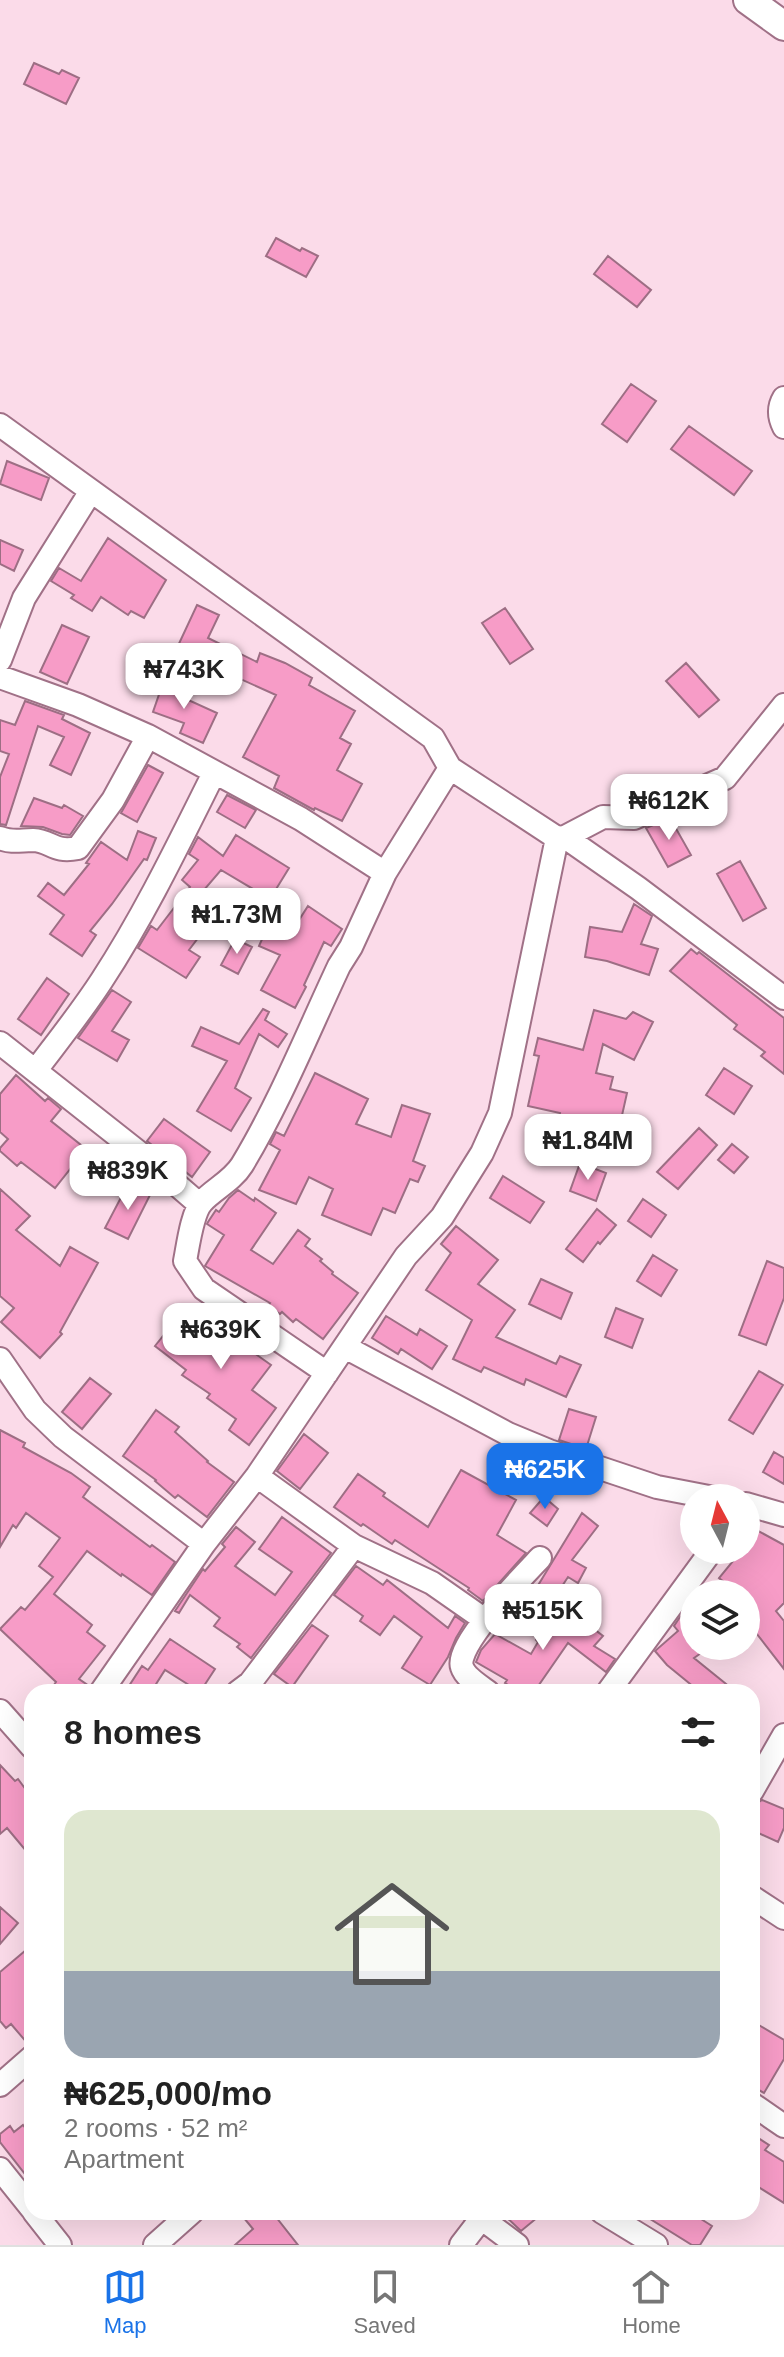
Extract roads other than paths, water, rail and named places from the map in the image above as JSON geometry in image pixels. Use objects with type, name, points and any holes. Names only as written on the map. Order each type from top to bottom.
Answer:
[{"type":"main road","points":[[748,0],[784,26]]},
{"type":"street","points":[[784,398],[780,417],[784,427]]},
{"type":"street","points":[[0,425],[433,738],[450,768],[638,888],[784,998]]},
{"type":"street","points":[[0,660],[24,598],[91,491]]},
{"type":"street","points":[[0,677],[78,705],[148,736],[301,819],[385,873]]},
{"type":"street","points":[[561,838],[603,817],[634,818],[725,778],[784,705]]},
{"type":"street","points":[[0,838],[43,842],[55,849],[78,848],[113,800],[148,736]]},
{"type":"street","points":[[327,1373],[204,1289],[185,1261],[189,1236],[199,1204],[222,1187],[240,1168],[264,1125],[385,873],[450,768]]},
{"type":"street","points":[[36,1070],[101,983],[130,936],[214,773]]},
{"type":"street","points":[[107,1684],[204,1544],[257,1476],[406,1256],[442,1217],[482,1153],[500,1113],[561,838]]},
{"type":"street","points":[[0,1043],[199,1204]]},
{"type":"street","points":[[345,1347],[508,1434],[549,1451],[657,1487],[680,1491]]},
{"type":"street","points":[[0,1359],[35,1410],[63,1437],[204,1544]]},
{"type":"street","points":[[257,1476],[354,1546],[432,1583],[485,1620]]},
{"type":"street","points":[[760,1508],[784,1515]]},
{"type":"street","points":[[249,1684],[354,1546]]},
{"type":"street","points":[[479,1684],[462,1668],[461,1660],[485,1620],[540,1558]]},
{"type":"street","points":[[614,1684],[702,1564]]},
{"type":"street","points":[[0,1711],[24,1738]]},
{"type":"street","points":[[760,1777],[784,1735]]},
{"type":"street","points":[[760,1902],[784,1918]]},
{"type":"street","points":[[0,2085],[24,2064]]},
{"type":"street","points":[[760,2110],[784,2126]]},
{"type":"street","points":[[0,2169],[24,2200]]},
{"type":"street","points":[[40,2220],[60,2245]]},
{"type":"street","points":[[155,2245],[183,2220]]},
{"type":"street","points":[[461,2245],[474,2220]]},
{"type":"street","points":[[484,2220],[517,2245]]},
{"type":"street","points":[[615,2220],[656,2245]]}]
